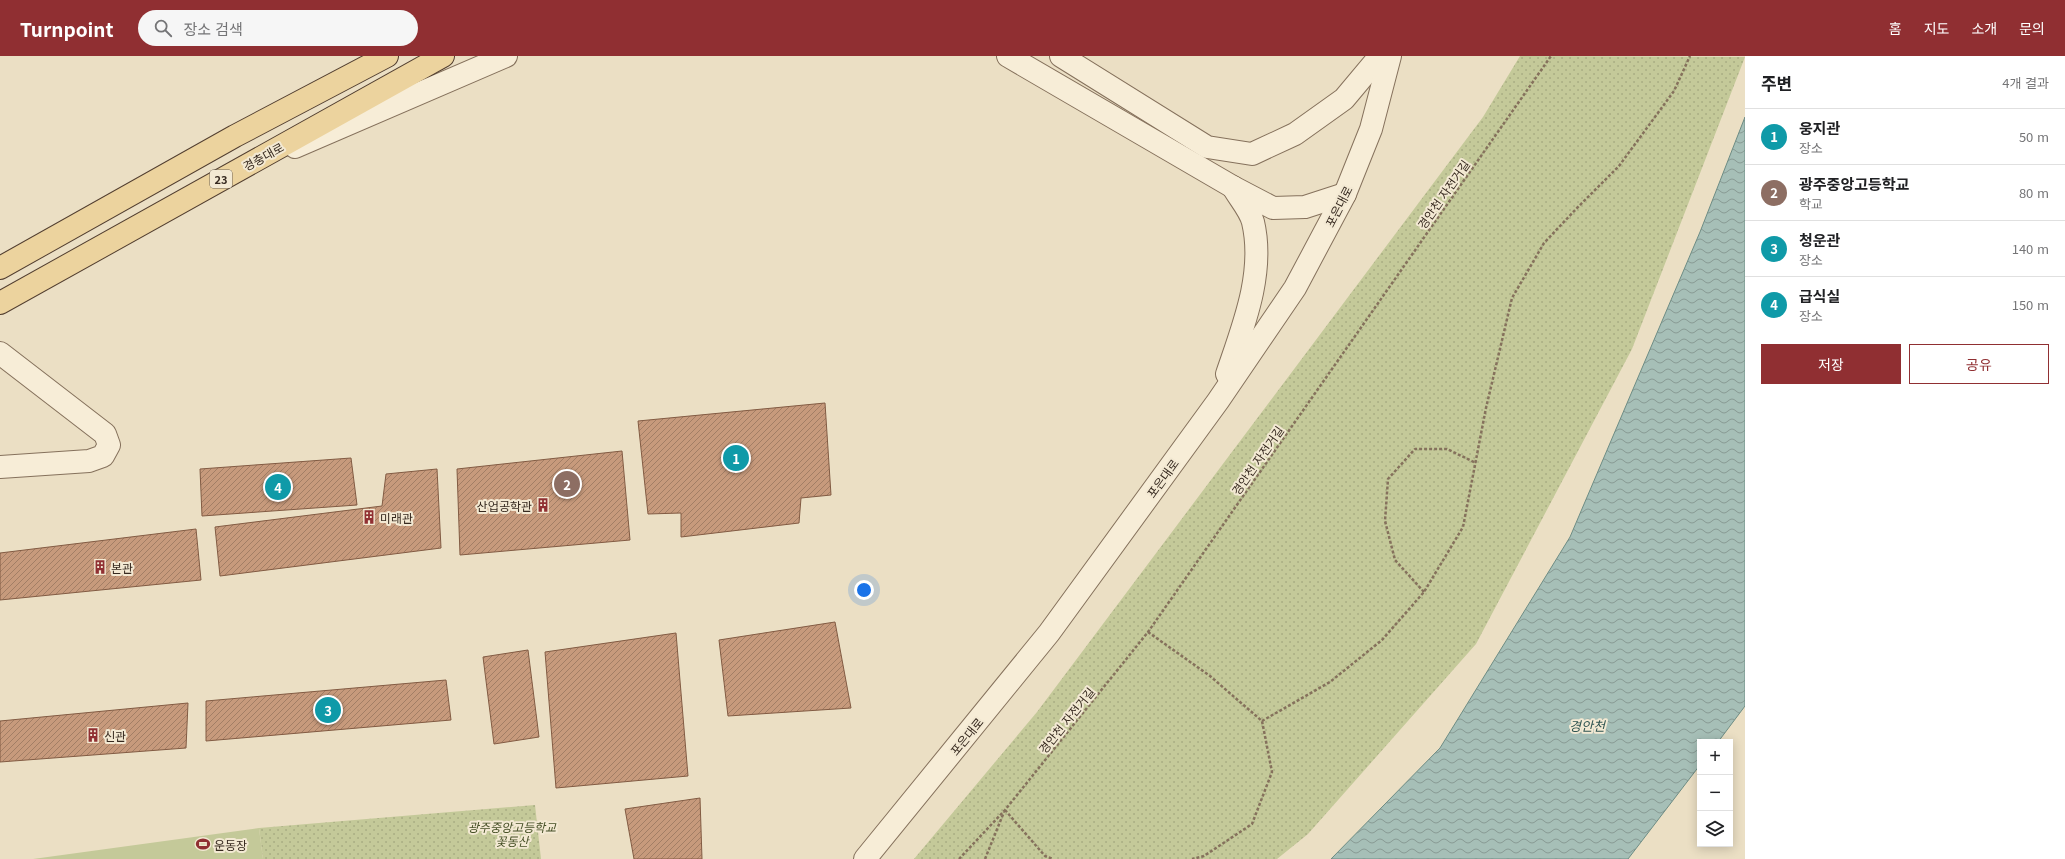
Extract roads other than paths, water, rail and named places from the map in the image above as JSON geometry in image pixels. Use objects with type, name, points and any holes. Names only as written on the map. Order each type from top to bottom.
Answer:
[{"type":"main road","name":"23","points":[[0,268],[235,136],[387,56]]},
{"type":"main road","name":"경충대로","points":[[0,303],[443,56]]},
{"type":"street","points":[[219,181],[506,56]]},
{"type":"street","points":[[1008,56],[1233,187],[1273,208],[1305,207],[1345,194]]},
{"type":"street","points":[[1061,56],[1207,147],[1252,154],[1295,134],[1344,99],[1380,56]]},
{"type":"street","name":"포은대로","points":[[865,859],[1049,633],[1218,401],[1295,288],[1345,194],[1371,129],[1390,56]]},
{"type":"street","points":[[1218,401],[1243,326],[1257,264],[1252,221],[1233,187]]},
{"type":"street","points":[[0,353],[105,434],[110,445],[103,456],[89,461],[0,467]]},
{"type":"water","name":"경안천","points":[[1745,117],[1745,706],[1720,739],[1697,739],[1697,769],[1628,859],[1331,859],[1440,748],[1570,537],[1700,232]]},
{"type":"place","name":"웅지관","points":[[736,458]]},
{"type":"place","name":"광주중앙고등학교","points":[[567,484]]},
{"type":"place","name":"급식실","points":[[278,487]]},
{"type":"place","name":"산업공학관","points":[[543,505]]},
{"type":"place","name":"미래관","points":[[369,517]]},
{"type":"place","name":"본관","points":[[100,567]]},
{"type":"place","name":"청운관","points":[[328,710]]},
{"type":"place","name":"신관","points":[[93,735]]},
{"type":"place","name":"운동장","points":[[203,844]]},
{"type":"park label","name":"광주중앙고등학교 꽃동산","points":[[512,833]]}]
